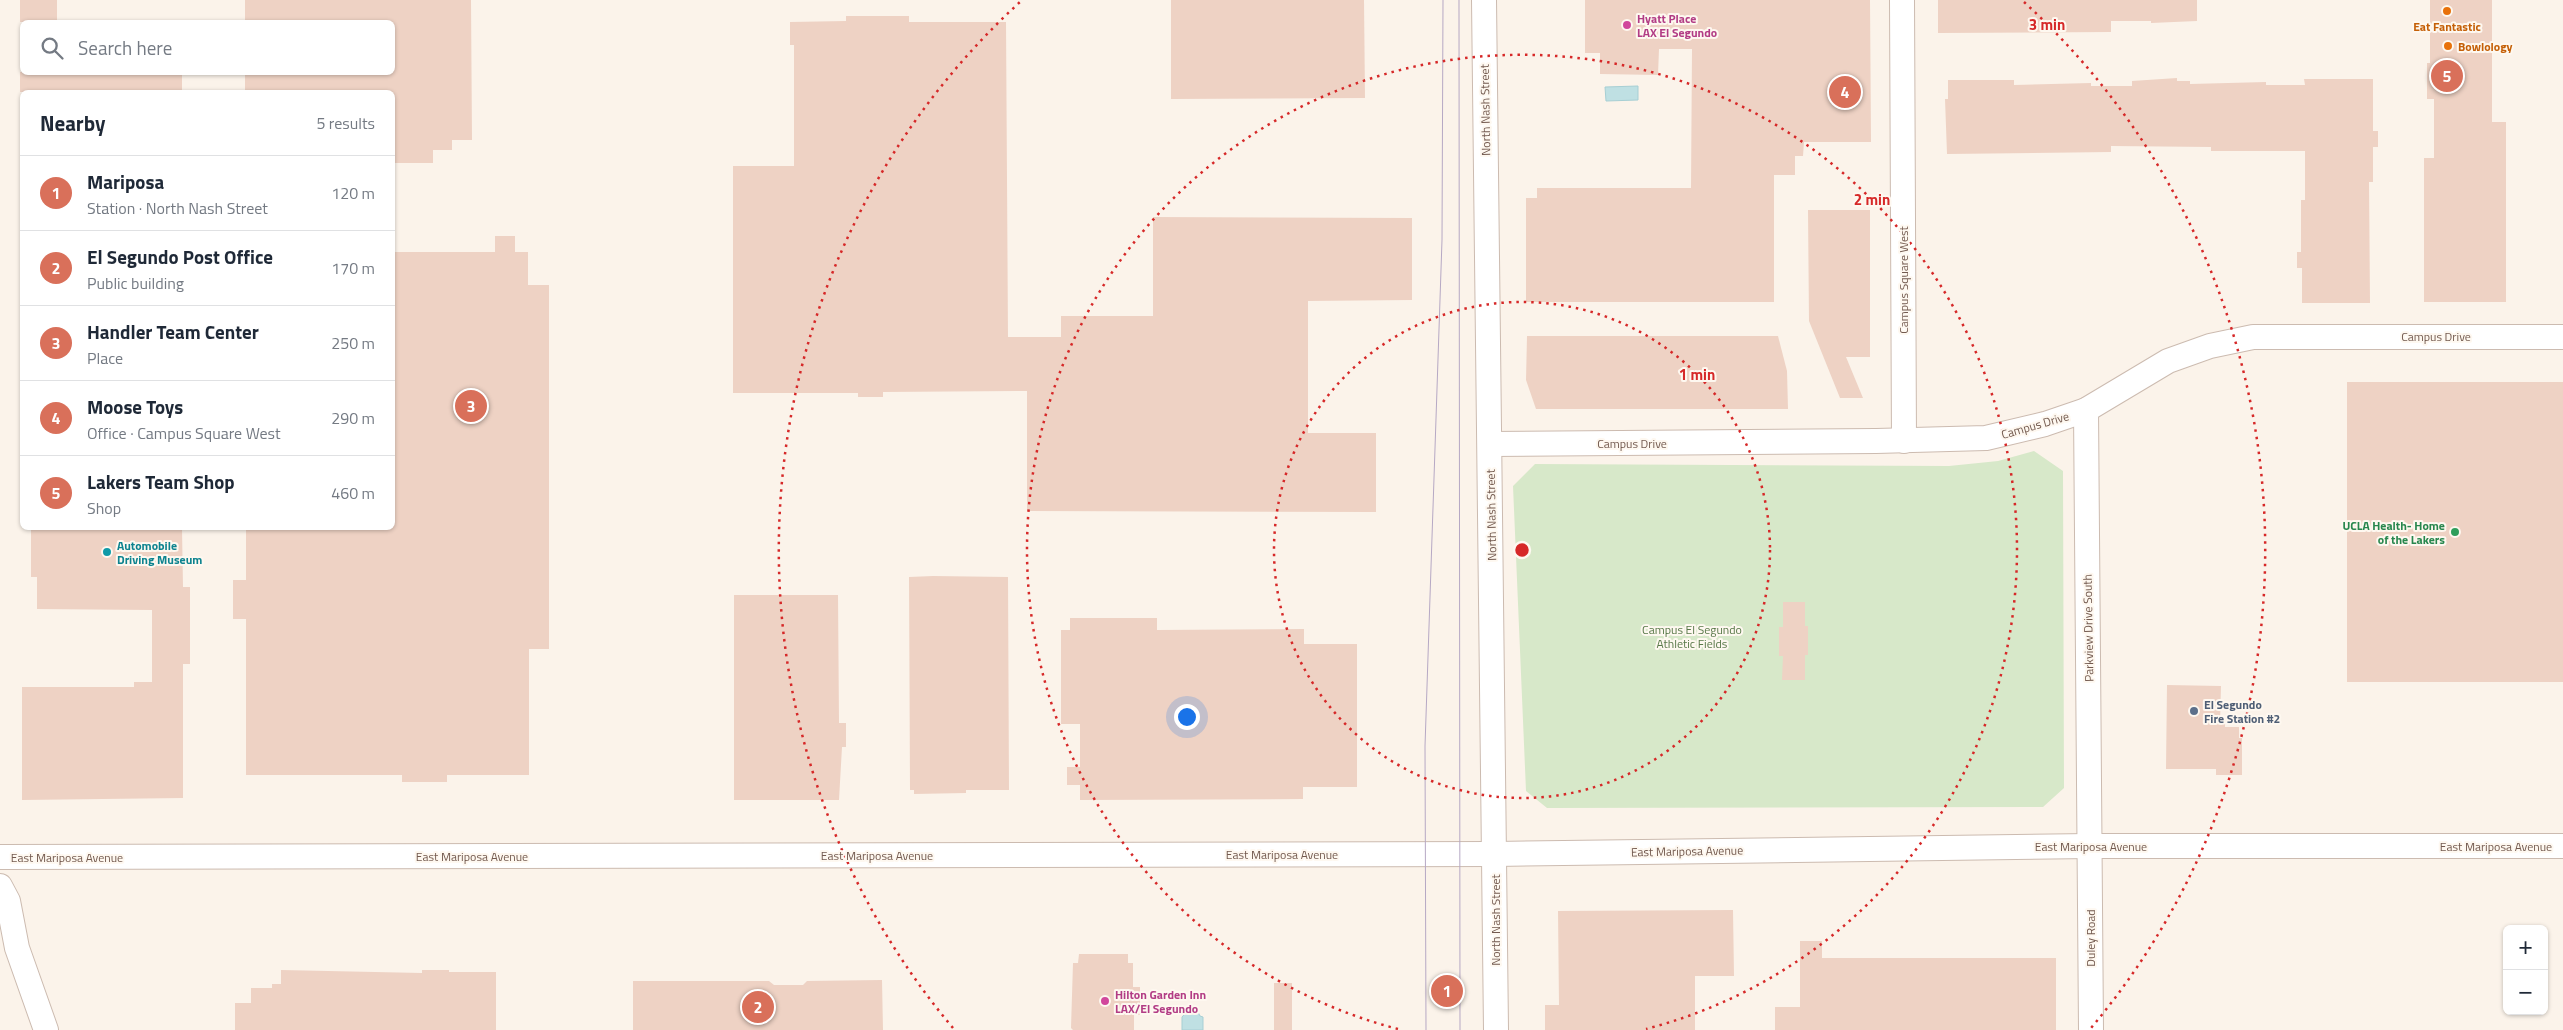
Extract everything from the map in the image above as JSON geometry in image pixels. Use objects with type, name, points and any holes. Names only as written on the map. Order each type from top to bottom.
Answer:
[{"type":"street","name":"North Nash Street","points":[[1484,0],[1496,1030]]},
{"type":"street","name":"Campus Square West","points":[[1902,0],[1904,441]]},
{"type":"street","name":"Campus Drive","points":[[1490,444],[1904,441],[1986,438],[2045,424],[2086,410],[2168,361],[2210,346],[2253,337],[2563,337]]},
{"type":"street","name":"Parkview Drive South","points":[[2086,410],[2090,846]]},
{"type":"street","name":"East Mariposa Avenue","points":[[0,857],[1495,854],[2090,846],[2563,846]]},
{"type":"street","name":"Duley Road","points":[[2090,846],[2091,1030]]},
{"type":"street","points":[[0,886],[8,900],[17,948],[46,1030]]},
{"type":"green space","name":"Campus El Segundo Athletic Fields","points":[[2034,451],[2063,471],[2064,788],[2043,807],[1547,808],[1526,791],[1513,486],[1535,464],[1949,466],[1998,461]]},
{"type":"water","points":[[1638,86],[1638,100],[1606,101],[1605,87]]},
{"type":"water","points":[[1190,1008],[1197,1010],[1200,1016],[1203,1017],[1203,1030],[1182,1030],[1182,1017]]},
{"type":"building","points":[[20,0],[57,0],[57,20],[20,20]]},
{"type":"building","points":[[245,0],[471,0],[472,140],[452,140],[452,150],[433,150],[433,163],[395,163],[395,90],[245,90],[245,75],[395,75],[395,20],[245,20]]},
{"type":"building","points":[[1171,0],[1364,0],[1365,98],[1171,99]]},
{"type":"building","points":[[1585,0],[1870,0],[1871,142],[1804,142],[1803,156],[1795,156],[1795,175],[1774,175],[1774,302],[1526,302],[1526,198],[1537,198],[1537,188],[1691,188],[1692,49],[1659,49],[1658,75],[1600,74],[1600,53],[1585,53]]},
{"type":"building","points":[[1938,0],[2197,0],[2197,21],[2151,23],[2151,21],[2111,21],[2111,32],[1938,33]]},
{"type":"building","points":[[2430,0],[2492,0],[2492,122],[2506,122],[2506,302],[2424,302],[2424,158],[2434,158],[2434,99],[2427,99],[2427,63],[2430,63]]},
{"type":"building","points":[[846,16],[909,16],[909,22],[1006,22],[1008,337],[1061,337],[1061,316],[1153,316],[1153,217],[1412,218],[1412,300],[1308,301],[1308,433],[1376,433],[1376,512],[1027,511],[1027,391],[883,392],[883,397],[858,397],[858,393],[733,393],[733,166],[794,166],[794,45],[790,45],[790,22],[846,21]]},
{"type":"building","points":[[20,75],[182,75],[182,90],[20,90]]},
{"type":"building","points":[[2177,78],[2177,81],[2190,81],[2190,84],[2266,82],[2266,85],[2305,85],[2304,79],[2373,79],[2373,131],[2378,131],[2378,147],[2373,147],[2373,182],[2369,182],[2370,303],[2302,303],[2302,268],[2297,268],[2297,252],[2301,252],[2301,200],[2305,200],[2305,151],[2211,151],[2211,147],[2111,146],[2111,152],[1947,154],[1945,99],[1948,99],[1948,80],[2014,80],[2014,85],[2091,83],[2091,86],[2132,86],[2132,81]]},
{"type":"building","points":[[1808,210],[1870,210],[1870,357],[1846,357],[1863,398],[1840,398],[1809,321]]},
{"type":"building","points":[[495,236],[515,236],[515,252],[528,252],[528,285],[549,285],[549,649],[529,649],[529,775],[447,775],[447,782],[402,782],[402,775],[246,775],[246,619],[233,619],[233,580],[246,580],[246,530],[395,530],[395,252],[495,252]]},
{"type":"building","points":[[1527,336],[1778,336],[1787,371],[1788,409],[1536,409],[1526,380]]},
{"type":"building","name":"UCLA Health- Home of the Lakers","points":[[2347,382],[2563,382],[2563,682],[2347,682]]},
{"type":"building","points":[[31,530],[182,530],[183,587],[190,587],[190,664],[183,664],[183,798],[22,800],[22,687],[134,687],[134,682],[152,682],[152,610],[37,609],[37,577],[31,577]]},
{"type":"building","points":[[909,577],[1008,577],[1009,790],[966,790],[966,793],[914,794],[914,790],[910,790]]},
{"type":"building","points":[[734,595],[838,595],[839,723],[846,723],[846,747],[842,747],[839,800],[734,800]]},
{"type":"building","points":[[1783,602],[1805,602],[1805,626],[1808,626],[1808,655],[1805,655],[1805,680],[1782,680],[1783,656],[1779,656],[1779,627],[1783,627]]},
{"type":"building","points":[[1070,618],[1157,618],[1157,630],[1304,629],[1304,644],[1357,644],[1357,787],[1303,787],[1303,799],[1080,800],[1080,785],[1067,785],[1067,767],[1080,767],[1080,724],[1061,724],[1061,630],[1070,630]]},
{"type":"building","name":"El Segundo Fire Station #2","points":[[2167,685],[2221,686],[2220,723],[2225,723],[2225,727],[2239,727],[2239,738],[2242,738],[2242,775],[2216,775],[2216,769],[2166,769]]},
{"type":"building","points":[[1733,910],[1734,976],[1695,976],[1695,1030],[1545,1030],[1545,1005],[1559,1005],[1558,911]]},
{"type":"building","points":[[1800,941],[1822,941],[1822,958],[2056,958],[2056,1030],[1775,1030],[1775,1007],[1800,1007]]},
{"type":"building","name":"Hilton Garden Inn LAX/El Segundo","points":[[1079,954],[1128,954],[1128,963],[1133,963],[1133,987],[1140,987],[1140,1015],[1134,1015],[1134,1030],[1073,1030],[1071,1028],[1073,963],[1078,963]]},
{"type":"building","points":[[281,970],[422,973],[422,970],[496,972],[496,1030],[235,1030],[235,1003],[251,1003],[251,988],[272,988],[272,984],[281,984]]},
{"type":"building","points":[[882,980],[883,1030],[633,1030],[633,981],[769,981],[774,985],[803,985],[807,981]]},
{"type":"building","points":[[1274,983],[1292,983],[1292,1030],[1274,1030]]},
{"type":"tram line","points":[[1426,1030],[1425,746],[1442,240],[1443,0]]},
{"type":"tram line","points":[[1459,0],[1460,1030]]},
{"type":"place","name":"Eat Fantastic","points":[[2447,11]]},
{"type":"place","name":"Hyatt Place LAX El Segundo","points":[[1627,25]]},
{"type":"place","name":"Bowlology","points":[[2448,46]]},
{"type":"place","name":"Lakers Team Shop","points":[[2447,76]]},
{"type":"place","name":"Moose Toys","points":[[1845,92]]},
{"type":"place","name":"Handler Team Center","points":[[471,406]]},
{"type":"place","name":"UCLA Health- Home of the Lakers","points":[[2455,532]]},
{"type":"place","name":"Automobile Driving Museum","points":[[107,552]]},
{"type":"place","name":"El Segundo Fire Station #2","points":[[2194,711]]},
{"type":"place","name":"Mariposa","points":[[1447,991]]},
{"type":"place","name":"Hilton Garden Inn LAX/El Segundo","points":[[1105,1001]]},
{"type":"place","name":"El Segundo Post Office","points":[[758,1007]]}]
